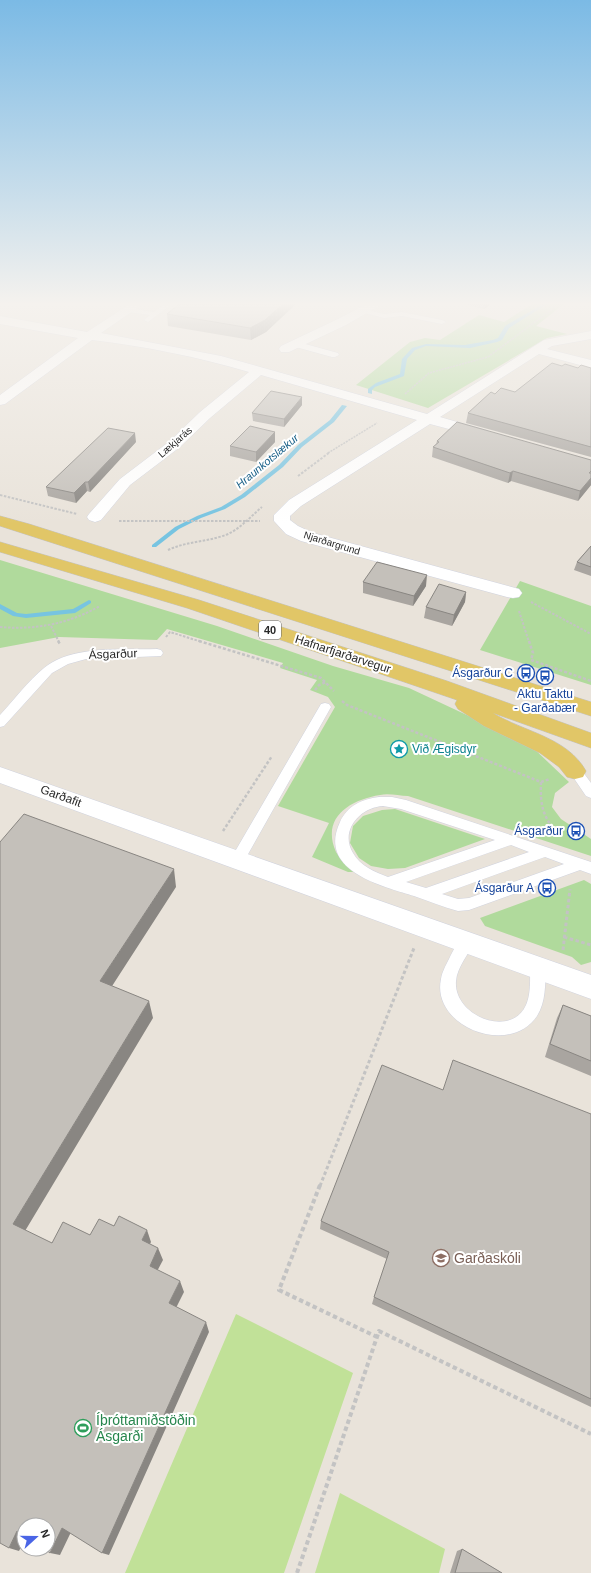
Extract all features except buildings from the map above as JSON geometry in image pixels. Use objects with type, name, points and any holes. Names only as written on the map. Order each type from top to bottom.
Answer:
[{"type":"main road","points":[[0,515],[23,527]]},
{"type":"main road","name":"Hafnarfjarðarvegur","points":[[0,521],[23,527],[591,709]]},
{"type":"main road","name":"Hafnarfjarðarvegur","points":[[0,547],[193,604],[440,686],[591,741]]},
{"type":"main road","points":[[440,686],[490,720],[553,750],[564,758],[575,771]]},
{"type":"street","points":[[0,401],[32,377]]},
{"type":"street","name":"Lækjarás","points":[[95,517],[125,482],[175,444],[206,415],[250,377]]},
{"type":"street","points":[[281,377],[495,437]]},
{"type":"street","points":[[282,521],[282,515],[291,506],[493,377]]},
{"type":"street","name":"Njarðargrund","points":[[282,521],[292,530],[307,538],[513,593]]},
{"type":"street","name":"Garðafit","points":[[0,775],[210,850]]},
{"type":"street","points":[[210,850],[591,987]]},
{"type":"lane","name":"Ásgarður","points":[[0,723],[48,670],[64,661],[86,655],[156,653]]},
{"type":"lane","points":[[238,859],[325,707]]},
{"type":"lane","points":[[575,771],[591,793]]},
{"type":"lane","points":[[385,801],[406,804],[586,866],[469,904],[458,905],[374,877],[358,869],[346,855],[342,842],[342,830],[353,813],[370,803],[385,801]]},
{"type":"lane","points":[[389,882],[511,840]]},
{"type":"lane","points":[[426,894],[544,852]]},
{"type":"lane","points":[[467,942],[452,969],[448,981],[448,992],[454,1006],[461,1014],[474,1023],[499,1029],[513,1026],[523,1020],[532,1010],[538,968]]},
{"type":"path","points":[[168,522],[282,521]]},
{"type":"path","points":[[168,550],[186,543],[223,536],[230,533],[245,522]]},
{"type":"path","points":[[513,593],[591,634]]},
{"type":"path","points":[[513,593],[533,653],[531,660],[591,680]]},
{"type":"path","points":[[0,627],[19,629],[51,626],[81,616],[100,606]]},
{"type":"path","points":[[51,626],[60,645]]},
{"type":"path","points":[[170,632],[321,678],[335,692]]},
{"type":"path","points":[[314,692],[319,685],[326,682]]},
{"type":"path","points":[[339,696],[347,705],[541,782],[540,799],[543,815],[558,834],[544,852]]},
{"type":"path","points":[[210,850],[274,752]]},
{"type":"path","points":[[562,956],[570,886]]},
{"type":"path","points":[[564,937],[591,945]]},
{"type":"path","points":[[376,1337],[279,1290],[415,946]]},
{"type":"path","points":[[296,1573],[379,1331],[591,1434]]},
{"type":"green space","points":[[366,377],[480,377],[428,408],[356,385]]},
{"type":"green space","points":[[0,560],[217,626],[333,666],[409,688],[529,744],[569,782],[555,793],[552,807],[561,819],[591,839],[591,856],[408,796],[387,794],[369,797],[348,806],[335,820],[332,829],[332,840],[336,852],[355,872],[348,872],[312,857],[329,823],[278,806],[335,707],[328,697],[310,690],[317,680],[280,668],[283,663],[167,629],[157,640],[59,637],[0,648]]},
{"type":"green space","points":[[520,581],[591,606],[591,685],[480,650]]},
{"type":"green space","points":[[395,809],[485,839],[405,868],[388,869],[371,866],[359,858],[350,843],[353,826],[363,816],[382,810]]},
{"type":"green space","points":[[584,880],[591,884],[591,962],[581,965],[572,957],[485,926],[480,918]]},
{"type":"green space","points":[[236,1314],[353,1373],[284,1573],[125,1573]]},
{"type":"green space","points":[[340,1493],[445,1549],[439,1573],[315,1573]]},
{"type":"waterway","name":"Hraunkotslækur","points":[[370,393],[370,389],[374,386],[397,377]]},
{"type":"waterway","name":"Hraunkotslækur","points":[[154,546],[177,528],[199,517],[223,508],[243,496],[281,466],[300,446],[332,421],[344,406]]},
{"type":"waterway","name":"Hraunkotslækur","points":[[0,606],[15,615],[26,616],[75,611],[89,602]]},
{"type":"place","name":"Ásgarður C","points":[[526,673]]},
{"type":"place","name":"Aktu Taktu - Garðabær","points":[[545,676]]},
{"type":"place","name":"Við Ægisdyr","points":[[399,749]]},
{"type":"place","name":"Ásgarður","points":[[576,831]]},
{"type":"place","name":"Ásgarður A","points":[[547,888]]},
{"type":"place","name":"Garðaskóli","points":[[441,1258]]},
{"type":"place","name":"Íþróttamiðstöðin Ásgarði","points":[[83,1428]]}]
